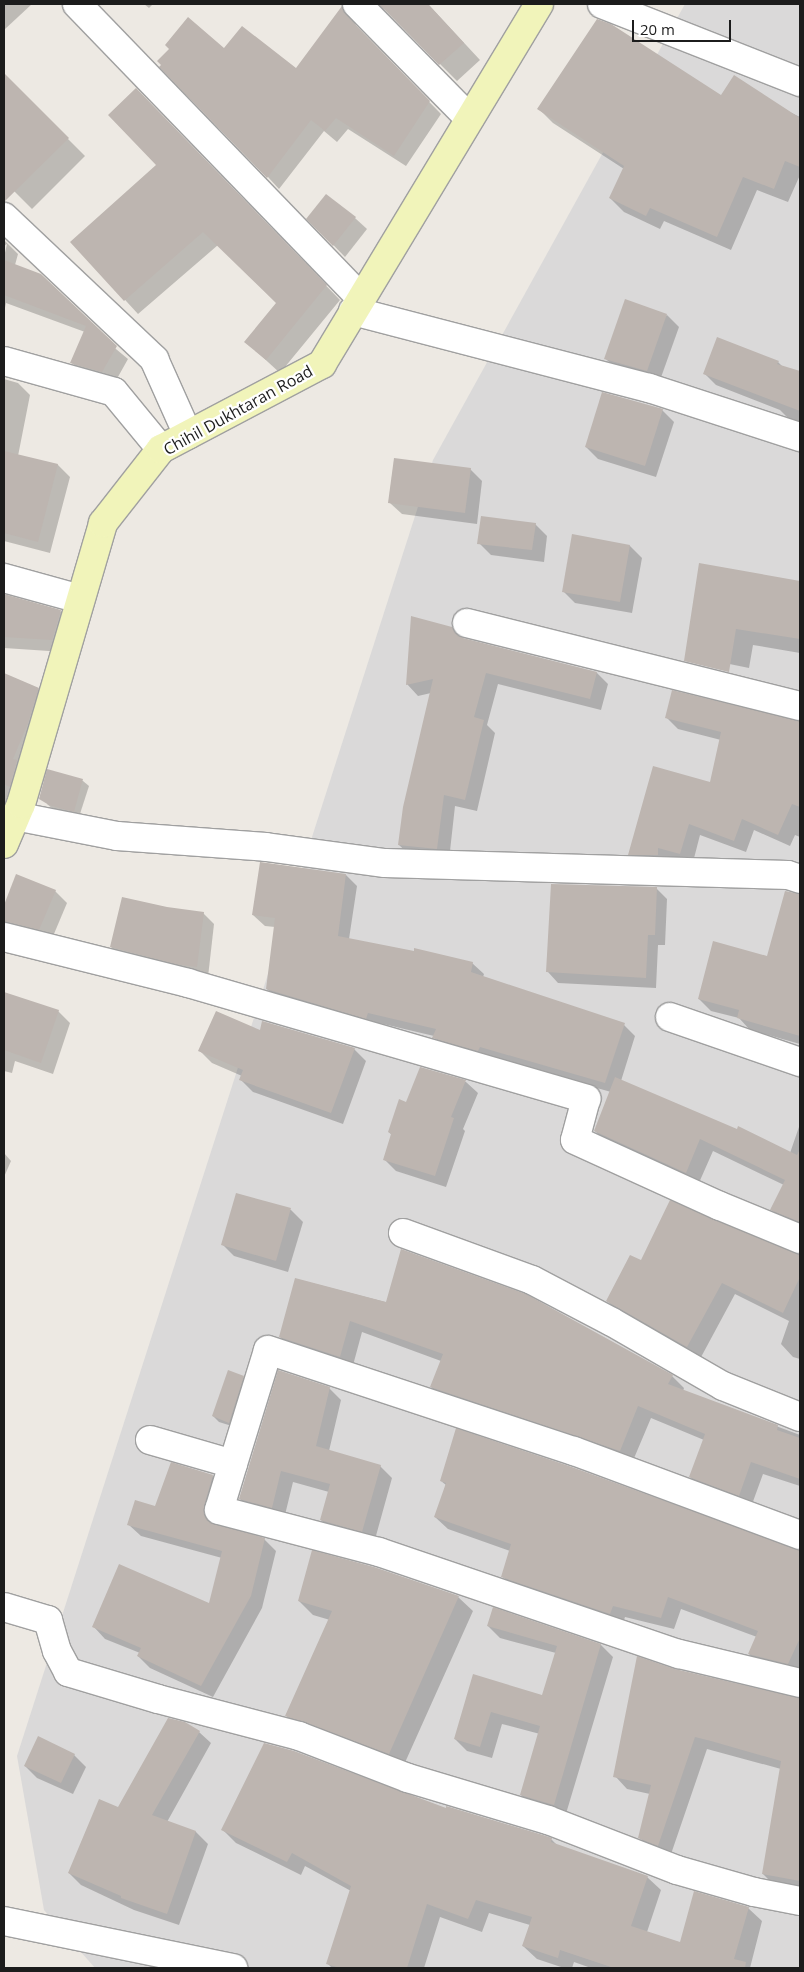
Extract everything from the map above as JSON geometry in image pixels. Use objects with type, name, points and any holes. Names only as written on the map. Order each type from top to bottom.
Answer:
[{"type":"street","points":[[77,4],[357,305],[649,388],[800,437]]},
{"type":"street","points":[[357,4],[469,118]]},
{"type":"street","name":"Chihil Dukhtaran Road","points":[[4,844],[13,806],[103,523],[161,449],[322,364],[539,4]]},
{"type":"street","points":[[602,4],[800,82]]},
{"type":"street","points":[[4,217],[154,359],[188,435]]},
{"type":"street","points":[[4,361],[114,392],[161,449]]},
{"type":"street","points":[[4,578],[80,599]]},
{"type":"street","points":[[467,623],[800,706]]},
{"type":"street","points":[[13,806],[117,836],[266,847],[385,863],[769,874],[788,875],[800,879]]},
{"type":"street","points":[[4,937],[188,983],[586,1100],[575,1140],[720,1206],[800,1239]]},
{"type":"street","points":[[670,1017],[800,1062]]},
{"type":"street","points":[[403,1233],[532,1280],[612,1322],[723,1386],[800,1417]]},
{"type":"street","points":[[800,1535],[574,1451],[268,1350],[219,1510],[379,1552],[679,1654],[800,1683]]},
{"type":"street","points":[[150,1440],[233,1464]]},
{"type":"street","points":[[4,1607],[48,1620],[57,1651],[68,1672],[158,1699],[299,1736],[408,1778],[548,1820],[676,1870],[754,1892],[800,1901]]},
{"type":"street","points":[[4,1921],[233,1968]]},
{"type":"shaded area","points":[[685,4],[800,4],[800,1968],[95,1968],[44,1910],[17,1756],[433,460]]},
{"type":"building","points":[[379,4],[428,4],[464,43],[439,65]]},
{"type":"building","points":[[342,6],[346,15],[430,101],[394,156],[336,118],[325,131],[311,120],[267,178],[159,67],[161,65],[157,61],[169,49],[165,45],[188,17],[224,48],[242,26],[296,68]]},
{"type":"building","points":[[597,19],[611,24],[721,95],[734,75],[800,118],[800,167],[785,161],[774,189],[743,177],[717,237],[650,208],[646,216],[609,198],[624,166],[537,109]]},
{"type":"building","points":[[4,73],[69,138],[4,202]]},
{"type":"building","points":[[136,88],[327,285],[266,360],[244,342],[276,303],[203,232],[124,301],[70,242],[156,165],[108,115]]},
{"type":"building","points":[[326,194],[356,217],[333,246],[306,219]]},
{"type":"building","points":[[4,260],[41,274],[117,346],[102,372],[70,363],[86,326],[4,295]]},
{"type":"building","points":[[625,299],[667,314],[647,371],[604,359]]},
{"type":"building","points":[[717,337],[779,361],[777,364],[800,371],[800,411],[703,374]]},
{"type":"building","points":[[602,392],[663,409],[645,466],[585,447]]},
{"type":"building","points":[[4,451],[58,464],[38,542],[4,533]]},
{"type":"building","points":[[394,458],[471,468],[465,513],[388,503]]},
{"type":"building","points":[[481,516],[536,523],[532,550],[477,544]]},
{"type":"building","points":[[572,534],[630,545],[620,602],[562,592]]},
{"type":"building","points":[[699,563],[800,581],[800,639],[736,629],[729,672],[684,661]]},
{"type":"building","points":[[4,594],[61,610],[52,640],[4,637]]},
{"type":"building","points":[[411,616],[452,627],[456,634],[463,638],[597,672],[590,699],[486,673],[474,717],[484,720],[465,800],[444,795],[437,849],[398,845],[403,807],[433,679],[406,685]]},
{"type":"building","points":[[4,673],[39,688],[28,723],[13,759],[17,760],[10,787],[4,784]]},
{"type":"building","points":[[672,690],[800,721],[800,807],[792,804],[778,835],[742,819],[734,841],[689,824],[680,854],[658,848],[658,855],[628,855],[653,766],[710,782],[721,732],[665,718]]},
{"type":"building","points":[[47,769],[83,779],[74,812],[49,805],[39,799]]},
{"type":"building","points":[[260,862],[346,874],[338,936],[414,951],[414,948],[473,962],[471,972],[625,1023],[605,1083],[480,1047],[478,1051],[432,1038],[436,1029],[368,1013],[366,1019],[266,989],[275,918],[252,915]]},
{"type":"building","points":[[16,874],[56,890],[39,930],[4,921],[4,905]]},
{"type":"building","points":[[551,884],[657,887],[655,935],[648,935],[646,978],[546,972]]},
{"type":"building","points":[[785,891],[800,894],[800,1036],[737,1018],[739,1010],[698,999],[713,941],[767,956]]},
{"type":"building","points":[[122,897],[167,907],[204,912],[197,967],[175,964],[110,947]]},
{"type":"building","points":[[4,992],[59,1010],[41,1063],[4,1050]]},
{"type":"building","points":[[216,1011],[260,1030],[262,1021],[355,1048],[331,1113],[239,1080],[243,1070],[198,1051]]},
{"type":"building","points":[[420,1067],[466,1080],[451,1117],[454,1118],[435,1176],[383,1160],[391,1134],[388,1132],[399,1099],[406,1102]]},
{"type":"building","points":[[615,1077],[737,1129],[738,1126],[797,1155],[800,1149],[800,1222],[770,1210],[785,1180],[700,1139],[686,1173],[594,1131]]},
{"type":"building","points":[[236,1193],[291,1208],[276,1261],[221,1245]]},
{"type":"building","points":[[670,1200],[800,1254],[800,1277],[783,1313],[722,1283],[687,1347],[606,1301],[630,1255],[641,1260]]},
{"type":"building","points":[[401,1249],[526,1294],[673,1375],[668,1384],[778,1425],[777,1430],[800,1438],[800,1479],[751,1462],[739,1496],[689,1477],[705,1434],[638,1406],[620,1451],[430,1387],[443,1354],[350,1321],[340,1357],[279,1337],[295,1278],[386,1302]]},
{"type":"building","points":[[228,1370],[244,1376],[229,1423],[212,1416]]},
{"type":"building","points":[[278,1370],[330,1387],[316,1446],[381,1465],[362,1532],[320,1520],[330,1484],[281,1471],[272,1508],[239,1499]]},
{"type":"building","points":[[456,1428],[569,1466],[800,1550],[800,1638],[788,1664],[748,1654],[758,1631],[668,1597],[661,1618],[613,1606],[610,1614],[501,1577],[511,1544],[434,1517],[446,1483],[440,1481]]},
{"type":"building","points":[[171,1462],[213,1475],[204,1506],[204,1514],[208,1521],[265,1538],[251,1596],[201,1686],[137,1656],[141,1648],[92,1627],[119,1564],[209,1603],[222,1551],[127,1525],[135,1500],[155,1506]]},
{"type":"building","points":[[312,1550],[374,1567],[459,1596],[389,1754],[285,1716],[332,1611],[298,1601]]},
{"type":"building","points":[[493,1607],[601,1644],[554,1805],[520,1795],[540,1726],[491,1712],[480,1747],[454,1739],[473,1674],[542,1695],[557,1646],[487,1626]]},
{"type":"building","points":[[637,1656],[675,1669],[800,1698],[800,1881],[762,1874],[781,1761],[711,1741],[695,1737],[658,1846],[638,1838],[651,1785],[613,1777]]},
{"type":"building","points":[[168,1718],[185,1722],[200,1731],[152,1815],[196,1831],[167,1914],[121,1898],[121,1896],[68,1873],[99,1799],[118,1807]]},
{"type":"building","points":[[38,1736],[75,1754],[61,1783],[24,1766]]},
{"type":"building","points":[[264,1743],[294,1751],[446,1808],[446,1806],[552,1838],[551,1842],[648,1876],[631,1926],[680,1942],[694,1891],[749,1907],[734,1959],[746,1962],[745,1968],[614,1968],[560,1950],[558,1958],[522,1946],[532,1917],[476,1900],[468,1919],[427,1904],[407,1968],[340,1968],[326,1964],[351,1886],[292,1853],[287,1862],[221,1830]]}]
